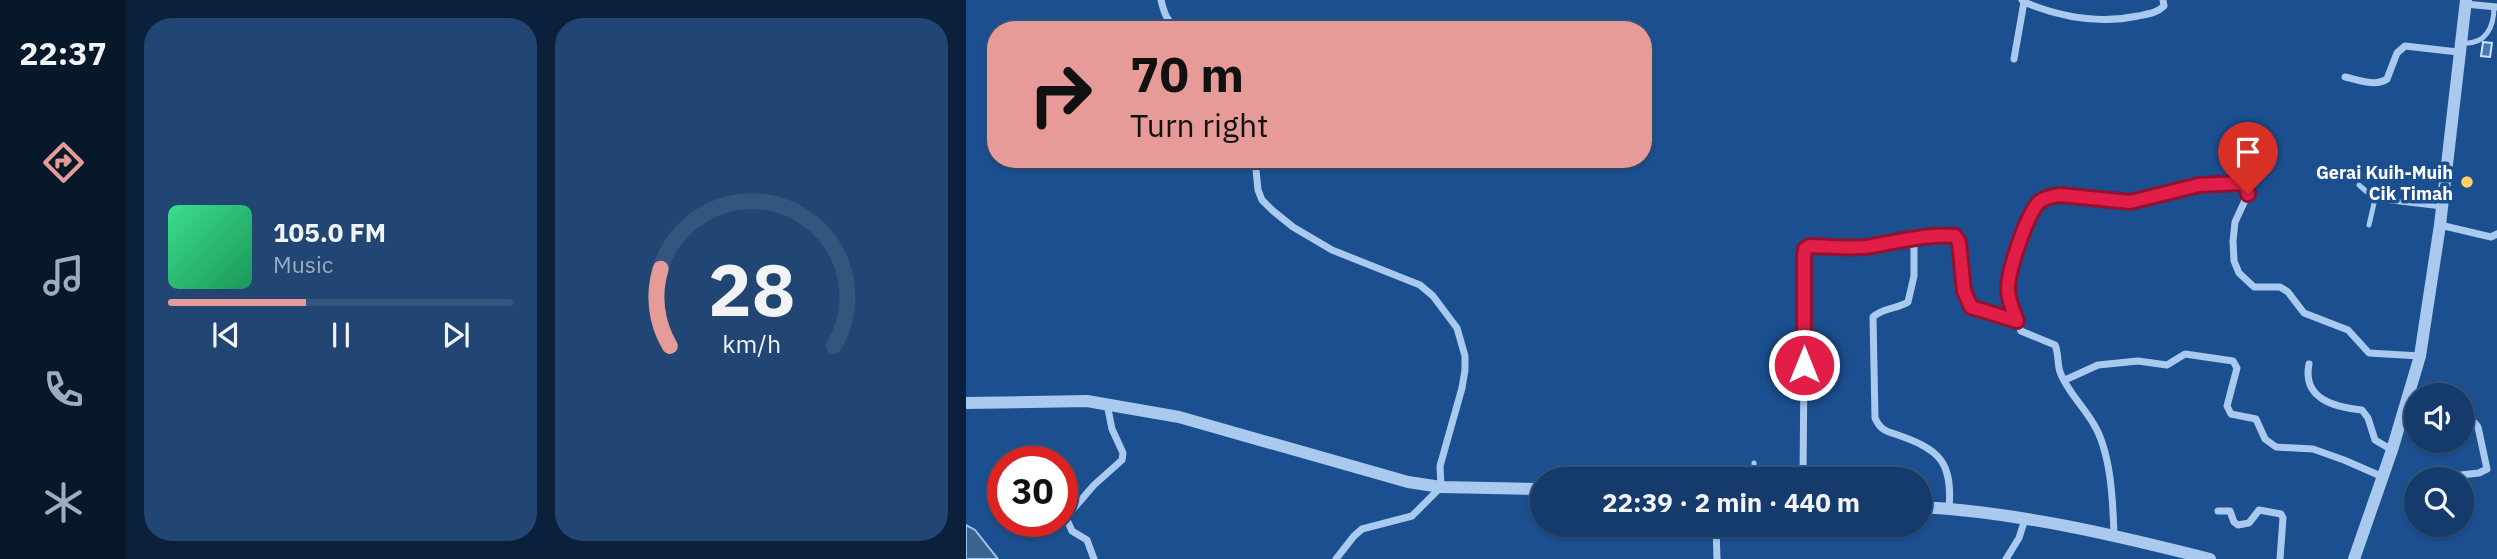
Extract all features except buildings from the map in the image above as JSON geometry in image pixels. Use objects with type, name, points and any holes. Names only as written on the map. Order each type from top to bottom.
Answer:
[{"type":"street","points":[[1161,0],[1168,21]]},
{"type":"street","points":[[2014,60],[2023,1],[2065,16],[2120,20],[2157,11],[2164,6],[2163,0]]},
{"type":"street","points":[[2415,383],[2440,225],[2465,2],[2495,7]]},
{"type":"street","points":[[2345,77],[2376,84],[2384,82],[2397,53],[2405,46],[2459,47]]},
{"type":"street","points":[[1256,168],[1262,200],[1293,227],[1332,250],[1420,285],[1433,296],[1457,328],[1465,356],[1462,388],[1440,466],[1441,487],[1412,516],[1362,529],[1336,559]]},
{"type":"street","points":[[2114,535],[2104,449],[2095,424],[2078,403],[2065,380],[2055,345],[2021,331],[2008,297],[2008,286],[2021,235],[2039,202],[2060,195],[2130,202],[2199,185],[2240,183],[2246,186],[2248,194],[2235,222],[2234,261],[2246,281],[2254,287],[2280,288],[2288,292],[2304,313],[2348,330],[2369,353],[2420,356]]},
{"type":"street","points":[[2440,225],[2491,237],[2497,234]]},
{"type":"street","points":[[1803,467],[1805,249],[1810,246],[1870,247],[1890,241],[1955,236],[1959,242],[1964,291],[1971,307],[2017,321]]},
{"type":"street","points":[[1914,240],[1913,275],[1908,302],[1901,307],[1878,312],[1873,317],[1875,418],[1882,429],[1925,446],[1939,456],[1949,476],[1949,509]]},
{"type":"street","points":[[2065,380],[2098,365],[2138,361],[2167,365],[2185,354],[2233,361],[2237,368],[2227,406],[2231,414],[2256,419],[2265,439],[2276,447],[2313,449],[2383,477]]},
{"type":"street","points":[[2309,363],[2309,380],[2318,396],[2336,406],[2362,410],[2368,418],[2375,440],[2392,450]]},
{"type":"street","points":[[966,403],[1063,401],[1107,404],[1180,417],[1362,471],[1441,487],[1530,489]]},
{"type":"street","points":[[1094,559],[1087,540],[1072,531],[1067,520],[1068,515],[1094,485],[1122,460],[1123,453],[1112,429],[1107,404]]},
{"type":"street","points":[[2354,559],[2404,423]]},
{"type":"street","points":[[2474,425],[2478,427],[2487,469],[2474,474]]},
{"type":"street","points":[[1932,508],[2025,519],[2114,535],[2210,559]]},
{"type":"street","points":[[2218,511],[2230,511],[2234,522],[2238,524],[2249,523],[2259,510],[2281,514],[2280,559]]},
{"type":"street","points":[[2006,559],[2019,538],[2025,519]]},
{"type":"street","points":[[1716,537],[1717,559]]},
{"type":"lane","points":[[2459,47],[2485,37],[2492,26],[2495,7]]},
{"type":"lane","points":[[2358,185],[2375,200],[2442,207]]},
{"type":"lane","points":[[2369,225],[2375,200]]},
{"type":"lane","points":[[1754,463],[1754,467]]},
{"type":"water","points":[[966,525],[975,530],[998,559],[966,559]]},
{"type":"place","name":"Gerai Kuih-Muih Cik Timah","points":[[2467,182]]},
{"type":"route","points":[[1804,365],[1804,256],[1805,249],[1810,246],[1870,247],[1890,241],[1955,236],[1959,242],[1964,291],[1971,307],[1982,313],[2017,321],[2008,297],[2008,286],[2021,235],[2039,202],[2060,195],[2130,202],[2199,185],[2240,183],[2246,186],[2248,194]]}]
